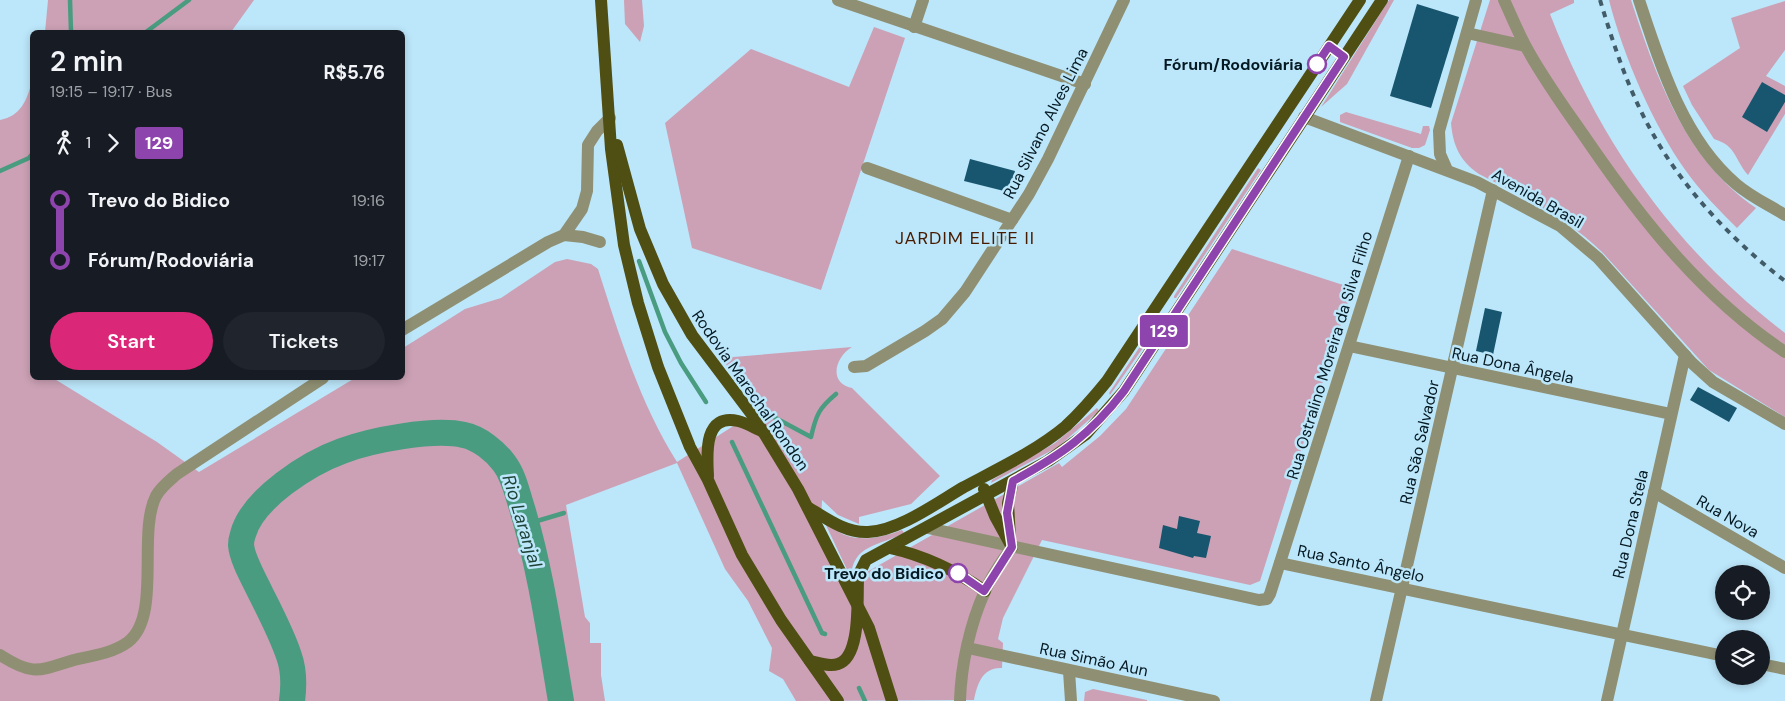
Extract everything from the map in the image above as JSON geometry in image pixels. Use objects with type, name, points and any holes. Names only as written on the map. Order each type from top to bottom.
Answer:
[{"type":"main road","name":"Rodovia Marechal Rondon","points":[[600,0],[611,149],[624,245],[638,303],[672,406],[750,571],[781,620],[838,701]]},
{"type":"main road","points":[[809,508],[849,530],[874,532],[912,517],[1038,445],[1064,427],[1096,395],[1360,0]]},
{"type":"main road","points":[[810,661],[832,665],[841,663],[848,657],[853,645],[858,580],[863,566],[871,557],[987,496],[1048,461],[1080,439],[1112,407],[1382,0]]},
{"type":"main road","points":[[1329,46],[1344,57]]},
{"type":"main road","points":[[1289,107],[1304,117]]},
{"type":"main road","name":"Rodovia Marechal Rondon","points":[[610,118],[640,229],[662,284],[692,335],[764,432],[809,508],[856,602],[878,652],[892,701]]},
{"type":"main road","points":[[1261,148],[1277,159]]},
{"type":"main road","points":[[1157,306],[1173,317]]},
{"type":"main road","points":[[1096,395],[1112,407]]},
{"type":"main road","points":[[708,480],[707,445],[708,438],[714,428],[723,422],[736,420],[764,432]]},
{"type":"main road","points":[[981,478],[987,496],[1012,547]]},
{"type":"main road","points":[[1012,547],[1007,513],[1013,481]]},
{"type":"main road","points":[[890,548],[920,555],[948,567],[984,591]]},
{"type":"street","points":[[838,0],[1085,84]]},
{"type":"street","points":[[914,27],[923,0]]},
{"type":"street","name":"Rua Silvano Alves Lima","points":[[854,367],[866,366],[925,331],[942,319],[965,292],[1012,220],[1048,159],[1124,0]]},
{"type":"street","points":[[1447,170],[1440,154],[1439,131],[1475,0]]},
{"type":"street","points":[[1504,0],[1525,46],[1615,182],[1662,242],[1719,299],[1785,352]]},
{"type":"street","points":[[1639,0],[1673,92],[1700,141],[1718,166],[1736,184],[1785,215]]},
{"type":"street","points":[[1467,33],[1525,46]]},
{"type":"street","name":"Avenida Brasil","points":[[1304,117],[1447,170],[1493,190],[1550,220],[1583,244],[1598,258],[1685,355],[1713,382],[1785,424]]},
{"type":"street","points":[[564,235],[576,218],[585,200],[588,145],[597,130],[610,118]]},
{"type":"street","name":"Rua Ostralino Moreira da Silva Filho","points":[[1280,563],[1409,156]]},
{"type":"street","points":[[867,168],[1012,220]]},
{"type":"street","name":"Rua São Salvador","points":[[1376,701],[1493,190]]},
{"type":"street","points":[[405,328],[548,242],[564,235],[583,237],[600,242]]},
{"type":"street","name":"Rua Dona Ângela","points":[[1349,346],[1671,414]]},
{"type":"street","name":"Rua Dona Stela","points":[[1607,701],[1685,355]]},
{"type":"street","points":[[0,654],[22,668],[37,670],[114,650],[130,640],[142,623],[144,615],[151,516],[156,497],[164,484],[320,380]]},
{"type":"street","name":"Rua Nova","points":[[1654,492],[1785,568]]},
{"type":"street","name":"Rua Santo Ângelo","points":[[928,528],[1259,600],[1267,599],[1270,594],[1280,563],[1715,654]]},
{"type":"street","points":[[960,701],[960,687],[968,648],[984,591],[1012,547]]},
{"type":"street","name":"Rua Simão Aun","points":[[968,648],[1214,701]]},
{"type":"street","points":[[1770,666],[1785,669]]},
{"type":"street","points":[[1069,671],[1071,701]]},
{"type":"shaded area","points":[[48,0],[254,0],[232,30],[45,30]]},
{"type":"shaded area","points":[[624,0],[642,0],[644,26],[640,42],[625,24]]},
{"type":"shaded area","points":[[1389,0],[1394,0],[1347,84],[1321,107]]},
{"type":"shaded area","points":[[1490,0],[1574,0],[1574,3],[1550,14],[1592,106],[1617,149],[1675,229],[1709,266],[1745,300],[1785,333],[1785,417],[1709,370],[1589,240],[1544,209],[1479,174],[1462,158],[1456,146],[1451,123]]},
{"type":"shaded area","points":[[1609,0],[1631,0],[1663,88],[1692,141],[1710,166],[1731,188],[1756,208],[1737,228],[1710,201],[1692,179],[1662,133],[1640,89],[1622,43]]},
{"type":"shaded area","points":[[1785,1],[1785,50],[1766,76],[1785,86],[1785,114],[1748,175],[1731,149],[1714,139],[1692,105],[1683,86],[1740,48],[1731,18]]},
{"type":"shaded area","points":[[874,27],[905,38],[821,290],[692,248],[665,123],[751,49],[849,87]]},
{"type":"shaded area","points":[[30,88],[30,380],[56,380],[157,442],[199,472],[352,380],[405,380],[405,347],[465,309],[501,298],[555,262],[567,259],[591,264],[598,269],[622,344],[641,392],[677,462],[760,409],[721,358],[852,347],[846,351],[838,363],[837,375],[839,381],[852,388],[940,476],[911,504],[859,517],[859,524],[838,515],[822,500],[821,522],[851,581],[1059,463],[1062,467],[1100,436],[1126,409],[1232,249],[1340,284],[1353,286],[1260,581],[1250,585],[1042,540],[1003,618],[998,639],[1003,643],[1002,668],[995,668],[985,674],[979,683],[974,700],[796,701],[783,679],[769,671],[772,648],[748,601],[725,569],[677,463],[566,505],[585,617],[590,623],[590,643],[601,643],[601,675],[605,701],[0,701],[0,120],[18,111]]},
{"type":"shaded area","points":[[1346,112],[1421,134],[1423,126],[1429,126],[1430,130],[1425,145],[1419,148],[1412,148],[1340,122],[1340,115]]},
{"type":"shaded area","points":[[1258,168],[1261,170],[1176,298],[1174,298],[1174,296]]},
{"type":"shaded area","points":[[1151,330],[1154,332],[1110,395],[1109,393]]},
{"type":"shaded area","points":[[1097,408],[1099,411],[1058,447],[991,483],[992,480],[1055,443]]},
{"type":"shaded area","points":[[824,521],[842,534],[851,537],[871,538],[902,530],[904,533],[862,552],[856,558],[851,578]]},
{"type":"shaded area","points":[[1093,689],[1147,701],[1084,701],[1085,692]]},
{"type":"building","points":[[1417,4],[1459,17],[1431,108],[1390,96]]},
{"type":"building","points":[[1762,82],[1785,95],[1785,102],[1767,132],[1742,117]]},
{"type":"building","points":[[970,159],[1015,171],[1012,184],[1004,191],[964,181]]},
{"type":"building","points":[[1485,308],[1502,312],[1493,355],[1476,351]]},
{"type":"building","points":[[1698,387],[1737,408],[1729,422],[1690,400]]},
{"type":"building","points":[[1179,516],[1200,521],[1197,533],[1211,536],[1206,558],[1194,556],[1193,558],[1159,548],[1163,525],[1177,529]]},
{"type":"waterway","points":[[70,0],[71,30]]},
{"type":"waterway","points":[[149,30],[189,0]]},
{"type":"waterway","points":[[0,171],[30,157]]},
{"type":"waterway","points":[[639,261],[665,332],[681,363],[706,402]]},
{"type":"waterway","points":[[756,401],[768,414],[811,437],[819,412],[836,394]]},
{"type":"waterway","name":"Rio Laranjal","points":[[292,701],[293,678],[289,656],[242,551],[242,538],[249,521],[270,495],[284,483],[314,464],[342,451],[385,439],[436,433],[451,433],[475,439],[496,454],[510,473],[535,556],[561,701]]},
{"type":"waterway","points":[[732,442],[822,633],[825,634]]},
{"type":"waterway","points":[[527,524],[564,513]]},
{"type":"waterway","points":[[859,688],[865,701]]},
{"type":"railway","points":[[1600,0],[1629,85],[1644,118],[1665,155],[1695,195],[1729,232],[1785,281]]},
{"type":"bus line","name":"129","points":[[958,573],[984,591],[1012,547],[1007,513],[1013,481],[1048,461],[1086,434],[1104,416],[1124,391],[1344,57],[1329,46],[1317,64]]},
{"type":"place","name":"Fórum/Rodoviária","points":[[1317,64]]},
{"type":"place","name":"Trevo do Bidico","points":[[958,573]]},
{"type":"district","name":"JARDIM ELITE II","points":[[965,238]]}]
